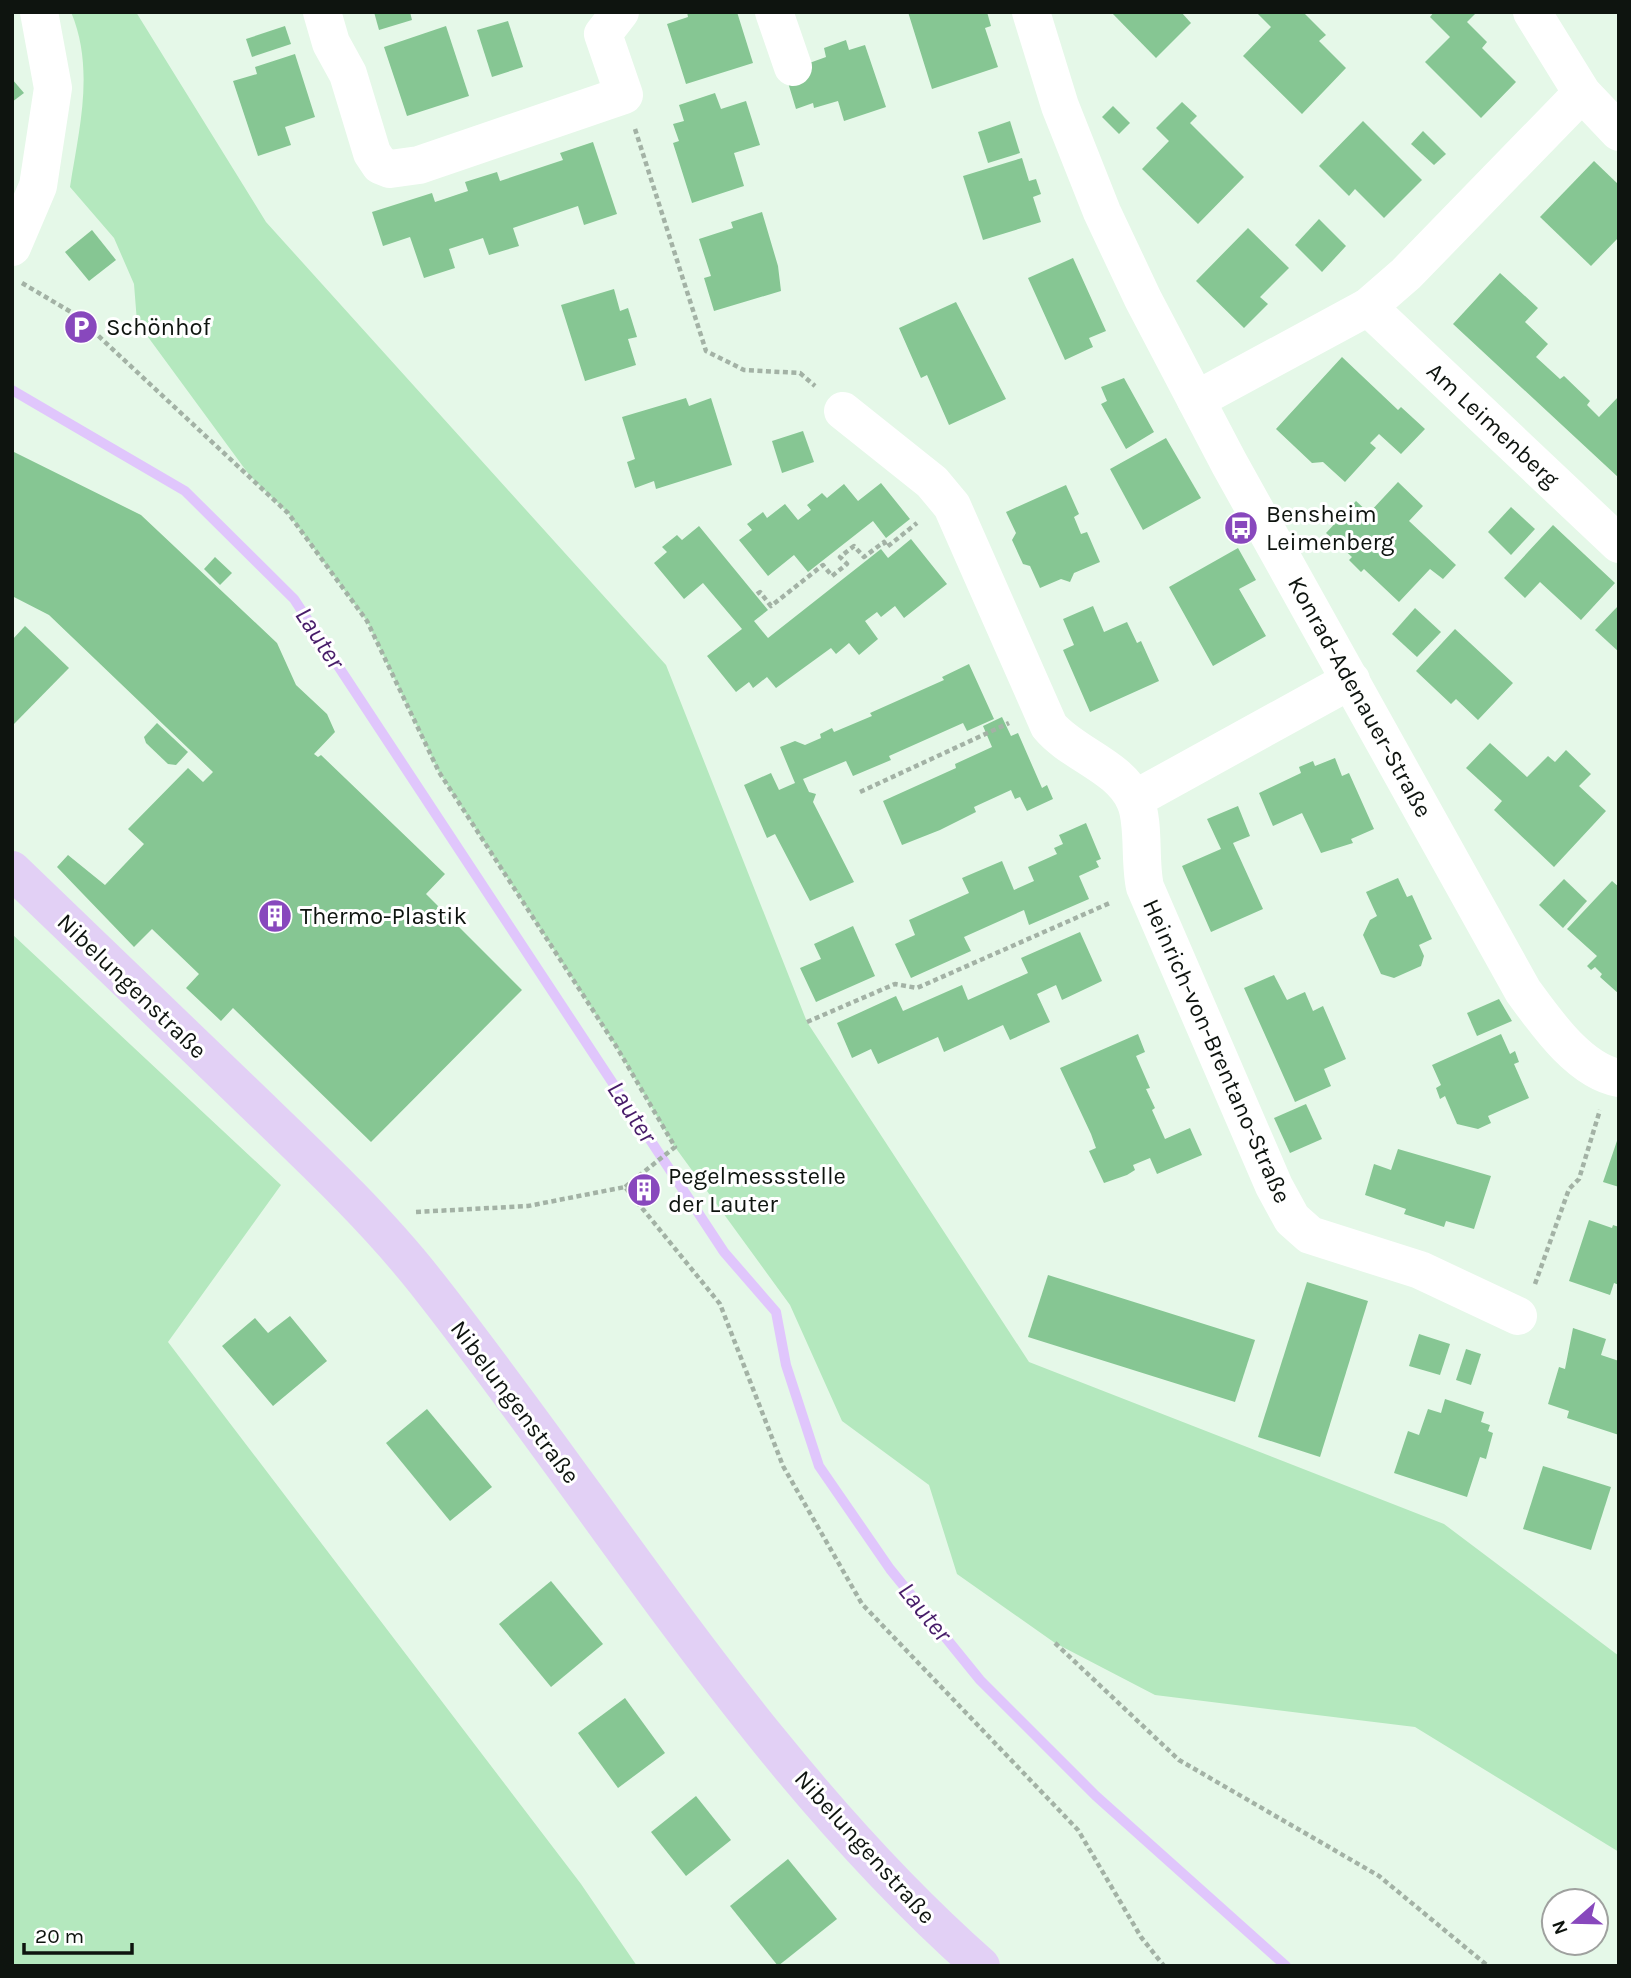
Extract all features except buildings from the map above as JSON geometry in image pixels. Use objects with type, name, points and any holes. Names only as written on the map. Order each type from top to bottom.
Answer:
[{"type":"main road","name":"Nibelungenstraße","points":[[12,870],[366,1215],[424,1279],[722,1679],[827,1810],[931,1921],[981,1966]]},
{"type":"street","points":[[12,247],[38,186],[53,88],[39,12]]},
{"type":"street","points":[[322,12],[331,43],[348,74],[372,153],[380,165],[390,169],[419,165],[625,95],[603,34],[620,12]]},
{"type":"street","points":[[774,12],[793,67]]},
{"type":"street","name":"Konrad-Adenauer-Straße","points":[[1031,12],[1060,106],[1102,212],[1143,299],[1196,400],[1523,991],[1556,1035],[1615,1078]]},
{"type":"street","points":[[1532,12],[1582,93],[1619,132]]},
{"type":"street","points":[[1196,400],[1368,307],[1406,274],[1582,93]]},
{"type":"street","name":"Am Leimenberg","points":[[1368,307],[1619,544]]},
{"type":"street","points":[[843,411],[932,482],[952,506],[1039,709],[1059,739],[1111,774],[1135,799],[1351,680]]},
{"type":"street","name":"Heinrich-von-Brentano-Straße","points":[[1135,799],[1140,825],[1139,863],[1144,887],[1274,1186],[1292,1219],[1310,1235],[1420,1270],[1518,1316]]},
{"type":"path","points":[[625,95],[706,351],[744,370],[800,373],[843,411]]},
{"type":"path","points":[[12,278],[76,315],[288,513],[367,621],[439,772],[616,1046],[675,1147],[625,1187],[528,1206],[366,1215]]},
{"type":"path","points":[[757,594],[760,592],[771,606],[823,565],[832,576],[847,564],[840,557],[854,546],[864,557],[884,542],[887,547],[916,523],[952,506]]},
{"type":"path","points":[[860,792],[1039,709]]},
{"type":"path","name":"Heinrich-von-Brentano-Straße","points":[[807,1022],[895,984],[917,988],[1144,887]]},
{"type":"path","points":[[1518,1316],[1534,1288],[1569,1189],[1579,1179],[1615,1078]]},
{"type":"path","points":[[625,1187],[720,1304],[783,1466],[862,1604],[1078,1829],[1141,1937],[1164,1966]]},
{"type":"path","points":[[1055,1643],[1179,1760],[1379,1875],[1488,1966]]},
{"type":"green space","points":[[71,12],[136,12],[266,222],[666,665],[807,1022],[1029,1362],[1444,1524],[1619,1656],[1619,1852],[1415,1727],[1155,1695],[1055,1643],[957,1574],[929,1485],[842,1421],[790,1305],[675,1147],[616,1046],[439,772],[367,621],[288,513],[250,476],[137,322],[134,284],[114,238],[70,187],[81,121],[84,77],[78,34]]},
{"type":"green space","points":[[12,934],[281,1185],[168,1342],[581,1884],[637,1966],[12,1966]]},
{"type":"waterway","name":"Lauter","points":[[12,390],[185,491],[294,599],[724,1252],[776,1312],[786,1365],[819,1466],[890,1569],[980,1680],[1096,1796],[1286,1966]]},
{"type":"place","name":"Schönhof","points":[[81,327]]},
{"type":"place","name":"Bensheim Leimenberg","points":[[1241,528]]},
{"type":"place","name":"Thermo-Plastik","points":[[275,916]]},
{"type":"place","name":"Pegelmessstelle der Lauter","points":[[644,1190]]}]
